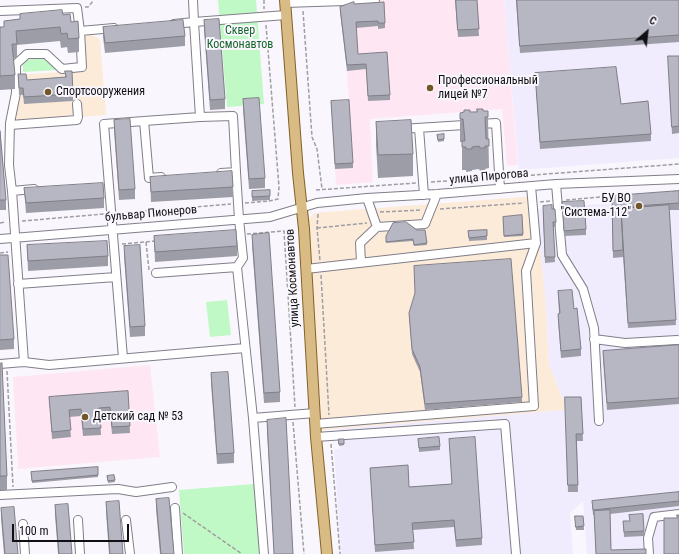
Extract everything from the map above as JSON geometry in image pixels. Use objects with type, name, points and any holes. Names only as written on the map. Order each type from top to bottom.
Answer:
[{"type":"main road","name":"улица Космонавтов","points":[[285,2],[302,208],[316,437],[327,554]]},
{"type":"street","points":[[193,0],[200,117]]},
{"type":"street","points":[[285,2],[303,3],[375,0]]},
{"type":"street","points":[[0,11],[77,8],[80,31],[82,67],[62,69],[46,54],[27,54],[16,64],[16,93],[10,125],[9,165],[24,362]]},
{"type":"street","points":[[164,25],[286,15]]},
{"type":"street","points":[[80,31],[126,27]]},
{"type":"street","points":[[10,125],[77,120],[77,104]]},
{"type":"street","points":[[123,358],[113,229],[105,185],[104,124],[233,116],[239,219],[243,258],[237,267],[253,418],[264,554]]},
{"type":"street","points":[[144,121],[149,178],[173,176]]},
{"type":"street","points":[[392,130],[496,123],[500,189]]},
{"type":"street","points":[[419,128],[424,195]]},
{"type":"street","points":[[212,174],[236,172]]},
{"type":"street","name":"улица Пирогова","points":[[302,208],[317,203],[367,198],[424,195],[556,184],[679,179]]},
{"type":"street","points":[[556,184],[562,255],[583,289],[594,328],[599,421]]},
{"type":"street","points":[[316,424],[534,406],[526,271],[536,243],[531,186]]},
{"type":"street","points":[[12,191],[42,189]]},
{"type":"street","points":[[361,262],[360,243],[377,227],[425,224],[437,194]]},
{"type":"street","points":[[367,198],[377,227]]},
{"type":"street","name":"бульвар Пионеров","points":[[0,239],[270,217],[302,208]]},
{"type":"street","points":[[306,269],[536,243]]},
{"type":"street","points":[[156,273],[237,267]]},
{"type":"street","points":[[18,284],[116,277]]},
{"type":"street","points":[[594,339],[625,343],[677,340]]},
{"type":"street","points":[[3,364],[24,362],[48,365],[245,348]]},
{"type":"street","points":[[253,418],[315,413]]},
{"type":"street","points":[[316,437],[506,424],[516,554]]},
{"type":"street","points":[[0,495],[118,490],[136,492],[172,487]]},
{"type":"street","points":[[175,508],[178,554]]},
{"type":"street","points":[[649,554],[648,538],[654,517],[679,514]]},
{"type":"street","points":[[78,520],[80,554]]},
{"type":"street","points":[[126,520],[130,554]]},
{"type":"street","points":[[23,524],[24,554]]},
{"type":"path","points":[[77,8],[88,7],[93,0]]},
{"type":"path","points":[[0,223],[269,202],[278,198],[279,187],[264,0]]},
{"type":"path","points":[[303,3],[312,137],[317,149],[322,189]]},
{"type":"path","points":[[520,176],[679,164]]},
{"type":"path","points":[[671,192],[679,191]]},
{"type":"path","points":[[317,228],[370,223],[380,212],[618,196]]},
{"type":"path","points":[[318,214],[317,228],[329,423]]},
{"type":"path","points":[[241,234],[284,231],[295,414],[293,420],[304,554]]},
{"type":"path","points":[[114,244],[162,240]]},
{"type":"path","points":[[146,242],[148,270],[156,273]]},
{"type":"path","points":[[0,253],[16,251]]},
{"type":"path","points":[[3,364],[14,494]]},
{"type":"path","points":[[330,436],[340,554]]},
{"type":"path","points":[[175,508],[242,554]]},
{"type":"shaded area","name":"Профессиональный лицей №7","points":[[339,0],[504,0],[518,165],[507,166],[502,109],[370,119],[373,182],[336,185],[331,107],[349,105],[347,71]]},
{"type":"shaded area","points":[[504,0],[679,0],[679,158],[519,170]]},
{"type":"shaded area","points":[[90,34],[100,39],[106,115],[17,122],[16,104],[19,75],[84,70],[83,36]]},
{"type":"shaded area","points":[[536,196],[536,209],[545,292],[549,365],[566,410],[322,430],[307,222],[314,213]]},
{"type":"shaded area","points":[[679,198],[679,554],[587,554],[583,501],[570,513],[573,554],[341,554],[334,450],[340,449],[339,429],[565,410],[565,404],[549,365],[545,292],[536,209]]},
{"type":"shaded area","name":"Детский сад № 53","points":[[150,365],[160,457],[18,469],[13,377]]},
{"type":"green space","name":"Сквер Космонавтов","points":[[218,0],[256,0],[264,104],[227,107]]},
{"type":"green space","points":[[44,58],[57,70],[23,72],[23,64],[25,60]]},
{"type":"green space","points":[[227,300],[231,335],[210,337],[206,302]]},
{"type":"green space","points":[[254,484],[260,554],[184,554],[179,490]]},
{"type":"building","points":[[456,0],[477,0],[479,29],[458,30]]},
{"type":"building","points":[[517,0],[679,0],[679,35],[520,46]]},
{"type":"building","points":[[354,2],[354,4],[384,2],[385,23],[378,23],[378,21],[356,22],[358,54],[387,52],[390,95],[368,96],[366,64],[347,65],[340,7]]},
{"type":"building","points":[[62,10],[63,15],[70,14],[71,22],[78,21],[79,38],[68,39],[67,33],[61,34],[60,27],[16,31],[17,44],[12,44],[15,75],[0,76],[0,27],[4,27],[4,21],[20,19],[20,14]]},
{"type":"building","points":[[219,19],[225,99],[210,100],[204,20]]},
{"type":"building","points":[[183,20],[185,36],[105,43],[103,27]]},
{"type":"building","points":[[668,56],[679,56],[679,126],[672,127]]},
{"type":"building","points":[[616,67],[621,104],[648,101],[651,134],[540,142],[535,73]]},
{"type":"building","points":[[65,71],[72,71],[73,94],[24,97],[23,88],[19,88],[18,74],[26,74],[27,80],[66,77]]},
{"type":"building","points":[[259,98],[265,178],[249,179],[243,99]]},
{"type":"building","points":[[349,100],[353,163],[335,164],[331,101]]},
{"type":"building","points":[[477,109],[488,111],[488,117],[485,117],[486,139],[489,139],[489,146],[485,146],[485,148],[480,148],[479,146],[472,147],[472,149],[466,149],[466,147],[462,147],[462,141],[465,141],[463,119],[460,119],[460,113],[464,112],[464,110],[477,112]]},
{"type":"building","points":[[130,119],[135,189],[119,190],[114,120]]},
{"type":"building","points":[[411,120],[413,154],[378,155],[376,122]]},
{"type":"building","points":[[0,131],[6,200],[0,200]]},
{"type":"building","points":[[444,134],[444,139],[438,140],[437,135]]},
{"type":"building","points":[[232,171],[233,187],[151,192],[150,177]]},
{"type":"building","points":[[103,183],[104,198],[26,203],[24,188]]},
{"type":"building","points":[[270,190],[270,196],[252,197],[252,191]]},
{"type":"building","points":[[679,191],[679,203],[621,207],[623,250],[613,251],[612,196]]},
{"type":"building","points":[[584,201],[586,229],[564,231],[562,202]]},
{"type":"building","points":[[552,205],[552,209],[555,209],[556,222],[553,222],[555,257],[545,257],[543,206]]},
{"type":"building","points":[[669,205],[676,320],[628,323],[621,209]]},
{"type":"building","points":[[522,215],[523,234],[504,236],[503,217]]},
{"type":"building","points":[[406,222],[417,230],[425,230],[427,243],[414,245],[413,239],[386,242],[386,236],[393,223]]},
{"type":"building","points":[[236,230],[237,246],[155,252],[154,236]]},
{"type":"building","points":[[487,230],[487,236],[469,238],[468,231]]},
{"type":"building","points":[[269,233],[280,392],[264,393],[252,235]]},
{"type":"building","points":[[107,241],[108,256],[28,261],[27,245]]},
{"type":"building","points":[[140,245],[145,326],[130,327],[124,246]]},
{"type":"building","points":[[0,255],[8,255],[14,339],[0,340]]},
{"type":"building","points":[[511,259],[522,397],[425,404],[420,367],[412,349],[409,313],[415,293],[414,266]]},
{"type":"building","points":[[572,290],[574,309],[577,308],[581,349],[561,351],[558,291]]},
{"type":"building","points":[[679,345],[679,398],[607,403],[603,351]]},
{"type":"building","points":[[2,363],[7,476],[0,476],[0,364]]},
{"type":"building","points":[[228,372],[234,453],[217,454],[211,373]]},
{"type":"building","points":[[128,391],[130,426],[112,427],[110,407],[99,408],[101,428],[83,429],[81,409],[69,410],[71,430],[52,432],[49,397]]},
{"type":"building","points":[[565,397],[581,397],[583,434],[576,434],[578,485],[568,485]]},
{"type":"building","points":[[286,418],[293,554],[274,554],[267,420]]},
{"type":"building","points":[[439,437],[440,446],[419,448],[418,439]]},
{"type":"building","points":[[475,437],[482,538],[456,540],[454,520],[412,523],[414,542],[375,545],[370,468],[408,465],[409,487],[452,484],[449,439]]},
{"type":"building","points":[[339,439],[344,439],[344,444],[339,444]]},
{"type":"building","points":[[98,467],[98,475],[32,481],[31,472]]},
{"type":"building","points":[[114,475],[115,480],[108,481],[107,476]]},
{"type":"building","points":[[679,492],[679,501],[593,510],[592,501]]},
{"type":"building","points":[[169,498],[174,554],[161,554],[156,499]]},
{"type":"building","points":[[119,501],[123,554],[110,554],[106,502]]},
{"type":"building","points":[[68,504],[72,554],[59,554],[55,505]]},
{"type":"building","points":[[14,507],[18,554],[5,554],[1,508]]},
{"type":"building","points":[[610,510],[611,550],[646,549],[646,554],[596,554],[594,511]]},
{"type":"building","points":[[643,514],[644,531],[624,532],[623,521],[630,521],[629,515]]},
{"type":"building","points":[[677,515],[679,515],[679,554],[664,554],[664,518],[677,518]]},
{"type":"building","points":[[575,516],[583,516],[584,526],[576,527]]},
{"type":"place","name":"Профессиональный лицей №7","points":[[430,88]]},
{"type":"place","name":"Спортсооружения","points":[[48,92]]},
{"type":"place","name":"БУ ВО \"Система-112\"","points":[[639,206]]},
{"type":"place","name":"Детский сад № 53","points":[[85,417]]}]
